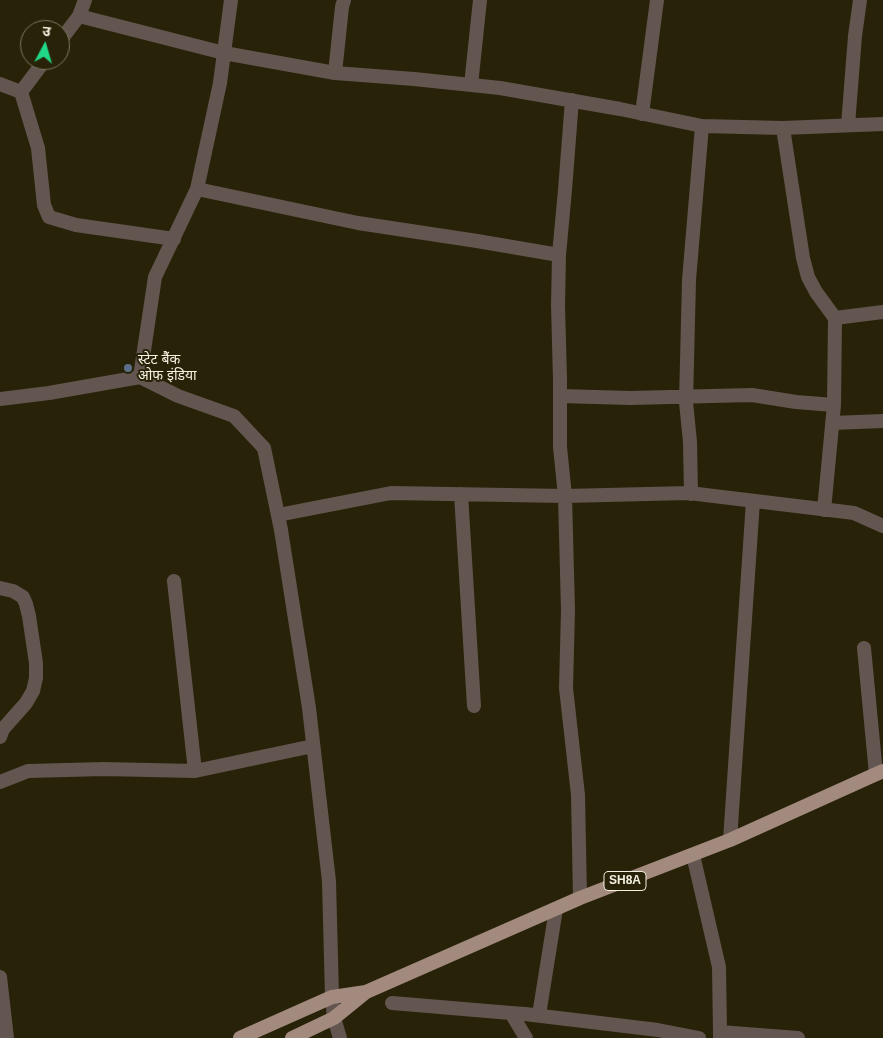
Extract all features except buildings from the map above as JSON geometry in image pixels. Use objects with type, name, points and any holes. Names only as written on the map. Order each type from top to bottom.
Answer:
[{"type":"main road","name":"SH8A","points":[[240,1038],[332,997],[366,992],[580,898],[730,840],[880,772]]},
{"type":"main road","name":"SH8A","points":[[292,1038],[334,1018],[366,992]]},
{"type":"street","points":[[70,28],[79,16],[85,0]]},
{"type":"street","points":[[140,377],[155,277],[197,190],[220,83],[231,0]]},
{"type":"street","points":[[335,73],[344,0]]},
{"type":"street","points":[[471,85],[480,0]]},
{"type":"street","points":[[642,114],[657,0]]},
{"type":"street","points":[[848,125],[854,36],[860,0]]},
{"type":"street","points":[[79,16],[224,53],[335,73],[500,88],[572,100],[702,126],[783,128],[883,124]]},
{"type":"street","points":[[21,92],[38,70]]},
{"type":"street","points":[[0,84],[21,92]]},
{"type":"street","points":[[21,92],[38,148],[44,204],[49,217],[76,225],[174,239]]},
{"type":"street","points":[[572,100],[566,190],[559,255],[558,305],[560,447],[564,496],[568,610],[566,688],[578,795],[580,898]]},
{"type":"street","points":[[691,494],[690,442],[686,396],[688,280],[702,126]]},
{"type":"street","points":[[783,128],[803,258],[808,277],[816,292],[835,318],[834,405],[824,510]]},
{"type":"street","points":[[197,190],[358,223],[559,255]]},
{"type":"street","points":[[835,318],[883,312]]},
{"type":"street","points":[[0,399],[49,393],[140,377],[178,396],[234,416],[264,448],[278,515],[309,708],[329,881],[332,997],[334,1018],[340,1038]]},
{"type":"street","points":[[560,396],[630,398],[752,396],[834,405]]},
{"type":"street","points":[[832,423],[883,421]]},
{"type":"street","points":[[278,515],[391,493],[564,496],[691,494],[854,514],[883,526]]},
{"type":"street","points":[[461,494],[474,706]]},
{"type":"street","points":[[730,840],[754,501]]},
{"type":"street","points":[[174,581],[195,771]]},
{"type":"street","points":[[0,588],[13,591],[23,597],[29,616],[36,663],[36,678],[33,691],[0,737]]},
{"type":"street","points":[[864,648],[880,772]]},
{"type":"street","points":[[0,782],[28,771],[104,769],[195,771],[313,746]]},
{"type":"street","points":[[693,855],[719,967],[720,1035],[798,1038]]},
{"type":"street","points":[[539,1015],[556,909]]},
{"type":"street","points":[[0,977],[6,1038]]},
{"type":"street","points":[[392,1003],[539,1015],[658,1030],[699,1038]]},
{"type":"street","points":[[511,1014],[526,1038]]},
{"type":"place","name":"स्टेट बेैंक ओफ इंडिया","points":[[128,368]]}]
